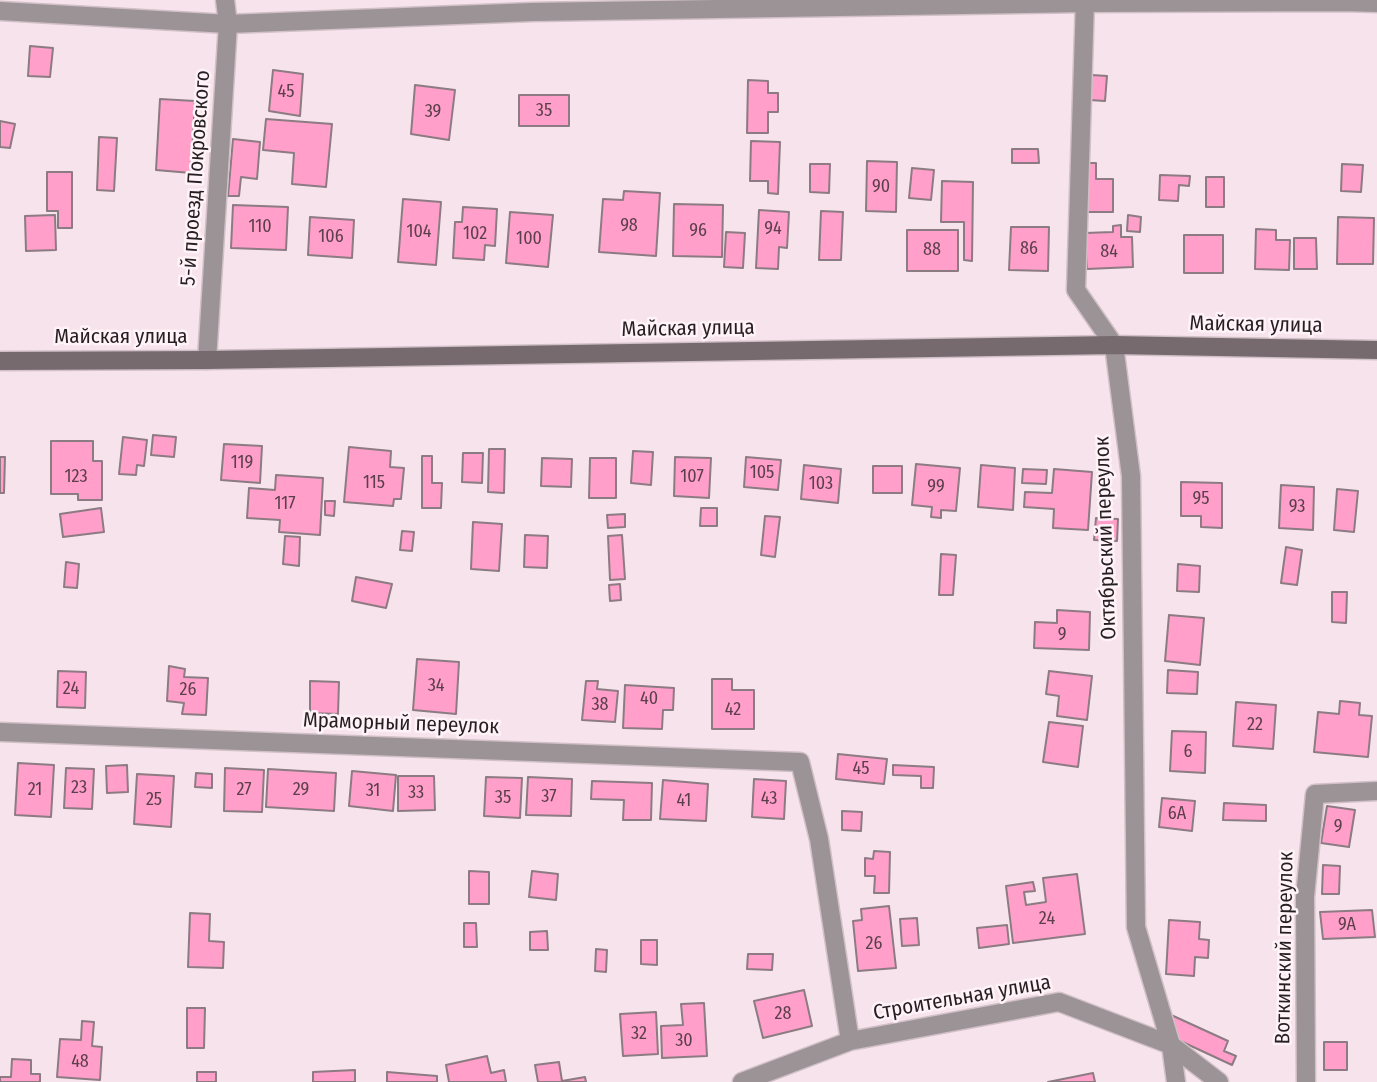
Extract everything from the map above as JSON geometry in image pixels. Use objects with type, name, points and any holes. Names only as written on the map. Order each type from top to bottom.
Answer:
[{"type":"street","name":"5-й проезд Покровского","points":[[207,360],[228,24],[225,0]]},
{"type":"street","points":[[0,10],[228,24],[532,12],[1085,2],[1377,3]]},
{"type":"street","name":"Октябрьский переулок","points":[[1085,2],[1076,290],[1114,345],[1131,476],[1136,927],[1171,1045],[1176,1082]]},
{"type":"street","name":"Майская улица","points":[[0,361],[1114,345],[1377,350]]},
{"type":"street","name":"Мраморный переулок","points":[[0,732],[800,762],[819,839],[850,1041]]},
{"type":"street","name":"Воткинский переулок","points":[[1306,1082],[1305,897],[1315,794],[1377,791]]},
{"type":"street","name":"Строительная улица","points":[[742,1082],[850,1041],[1059,1002],[1171,1045],[1219,1082]]},
{"type":"building","points":[[30,46],[53,48],[50,77],[28,76]]},
{"type":"building","points":[[273,70],[303,74],[300,116],[269,111]]},
{"type":"building","points":[[1092,75],[1107,76],[1105,101],[1090,100]]},
{"type":"building","points":[[748,80],[768,81],[768,93],[778,93],[778,112],[768,112],[768,133],[747,133]]},
{"type":"building","points":[[415,85],[455,90],[449,140],[411,134]]},
{"type":"building","points":[[519,95],[569,95],[569,126],[519,126]]},
{"type":"building","points":[[160,99],[195,101],[191,173],[156,170]]},
{"type":"building","points":[[266,119],[332,124],[326,187],[292,184],[294,153],[263,150]]},
{"type":"building","points":[[0,121],[15,124],[10,148],[0,147]]},
{"type":"building","points":[[99,137],[117,138],[114,191],[97,190]]},
{"type":"building","points":[[233,139],[260,142],[257,179],[241,177],[239,196],[228,196]]},
{"type":"building","points":[[751,141],[780,142],[778,194],[768,193],[768,181],[750,181]]},
{"type":"building","points":[[1012,149],[1038,149],[1039,163],[1012,163]]},
{"type":"building","points":[[867,161],[897,162],[896,212],[866,211]]},
{"type":"building","points":[[1085,163],[1096,163],[1096,179],[1113,179],[1113,212],[1085,212]]},
{"type":"building","points":[[810,164],[830,164],[829,193],[810,192]]},
{"type":"building","points":[[1342,164],[1363,165],[1361,192],[1341,191]]},
{"type":"building","points":[[912,168],[934,170],[931,200],[909,198]]},
{"type":"building","points":[[47,172],[72,172],[72,228],[58,228],[58,211],[47,211]]},
{"type":"building","points":[[1160,175],[1190,176],[1189,186],[1179,185],[1178,201],[1159,200]]},
{"type":"building","points":[[1206,177],[1224,177],[1224,207],[1206,207]]},
{"type":"building","points":[[942,181],[973,182],[972,261],[964,260],[964,222],[941,222]]},
{"type":"building","points":[[624,191],[660,193],[656,256],[599,252],[603,199],[623,200]]},
{"type":"building","points":[[403,199],[441,202],[436,265],[398,262]]},
{"type":"building","points":[[674,204],[723,205],[722,257],[673,256]]},
{"type":"building","points":[[233,205],[288,207],[286,250],[231,248]]},
{"type":"building","points":[[463,207],[497,209],[495,246],[485,245],[484,260],[453,258],[455,222],[462,222]]},
{"type":"building","points":[[759,210],[789,212],[787,248],[779,247],[778,269],[756,268]]},
{"type":"building","points":[[821,211],[843,212],[841,260],[819,260]]},
{"type":"building","points":[[510,212],[553,215],[548,267],[506,263]]},
{"type":"building","points":[[55,215],[56,250],[26,251],[25,216]]},
{"type":"building","points":[[1128,215],[1141,217],[1140,232],[1127,231]]},
{"type":"building","points":[[310,217],[354,220],[352,258],[308,255]]},
{"type":"building","points":[[1338,217],[1374,218],[1373,264],[1337,264]]},
{"type":"building","points":[[1121,225],[1121,237],[1132,237],[1133,267],[1087,269],[1085,233],[1113,232],[1113,226]]},
{"type":"building","points":[[1011,227],[1049,227],[1048,271],[1009,270]]},
{"type":"building","points":[[1256,229],[1276,230],[1276,240],[1290,240],[1289,270],[1255,269]]},
{"type":"building","points":[[907,230],[958,230],[958,271],[907,271]]},
{"type":"building","points":[[726,232],[745,233],[743,268],[724,267]]},
{"type":"building","points":[[1184,235],[1223,235],[1223,273],[1184,273]]},
{"type":"building","points":[[1294,238],[1316,238],[1317,269],[1294,269]]},
{"type":"building","points":[[153,435],[176,437],[174,457],[151,455]]},
{"type":"building","points":[[123,437],[147,440],[144,466],[137,465],[136,475],[119,474]]},
{"type":"building","points":[[51,441],[93,441],[93,461],[102,461],[102,500],[78,500],[78,494],[51,494]]},
{"type":"building","points":[[224,444],[262,446],[260,483],[221,480]]},
{"type":"building","points":[[349,447],[391,451],[390,467],[404,468],[401,499],[394,499],[393,506],[344,502]]},
{"type":"building","points":[[489,449],[505,449],[504,493],[488,492]]},
{"type":"building","points":[[633,451],[653,452],[651,485],[631,483]]},
{"type":"building","points":[[463,453],[483,453],[482,483],[462,482]]},
{"type":"building","points":[[422,456],[432,456],[432,483],[442,483],[441,508],[422,508]]},
{"type":"building","points":[[0,457],[5,457],[4,493],[0,493]]},
{"type":"building","points":[[675,457],[711,458],[709,498],[674,496]]},
{"type":"building","points":[[746,457],[781,460],[778,490],[744,487]]},
{"type":"building","points":[[542,458],[572,459],[571,487],[541,486]]},
{"type":"building","points":[[590,458],[616,458],[616,498],[589,498]]},
{"type":"building","points":[[916,464],[960,468],[956,511],[941,510],[941,518],[931,517],[932,507],[912,505]]},
{"type":"building","points":[[804,465],[841,469],[838,503],[801,499]]},
{"type":"building","points":[[981,465],[1015,468],[1013,510],[978,507]]},
{"type":"building","points":[[873,466],[902,466],[902,493],[873,493]]},
{"type":"building","points":[[1023,469],[1047,470],[1046,484],[1022,483]]},
{"type":"building","points":[[1054,469],[1092,472],[1088,530],[1053,528],[1054,509],[1024,507],[1025,492],[1052,493]]},
{"type":"building","points":[[276,475],[323,478],[320,535],[279,532],[280,520],[247,518],[249,488],[275,490]]},
{"type":"building","points":[[1181,482],[1222,483],[1222,528],[1201,527],[1201,516],[1181,516]]},
{"type":"building","points":[[1281,485],[1314,487],[1313,530],[1279,528]]},
{"type":"building","points":[[1337,489],[1358,491],[1354,532],[1334,530]]},
{"type":"building","points":[[325,501],[335,501],[334,516],[325,515]]},
{"type":"building","points":[[101,508],[104,532],[63,537],[60,514]]},
{"type":"building","points":[[701,508],[717,508],[717,526],[700,526]]},
{"type":"building","points":[[625,514],[625,527],[608,528],[607,515]]},
{"type":"building","points":[[765,516],[780,517],[775,557],[761,555]]},
{"type":"building","points":[[1096,518],[1118,519],[1117,541],[1094,540]]},
{"type":"building","points":[[473,522],[502,524],[499,571],[471,569]]},
{"type":"building","points":[[402,531],[414,532],[412,551],[400,550]]},
{"type":"building","points":[[525,535],[548,536],[547,568],[524,567]]},
{"type":"building","points":[[622,535],[625,579],[610,580],[608,536]]},
{"type":"building","points":[[285,536],[300,537],[299,566],[283,564]]},
{"type":"building","points":[[1286,547],[1302,550],[1297,585],[1281,583]]},
{"type":"building","points":[[941,554],[956,555],[953,595],[939,595]]},
{"type":"building","points":[[66,562],[79,564],[77,588],[64,587]]},
{"type":"building","points":[[1178,564],[1200,566],[1199,592],[1177,591]]},
{"type":"building","points":[[356,577],[392,584],[386,608],[352,601]]},
{"type":"building","points":[[620,584],[621,600],[610,601],[609,585]]},
{"type":"building","points":[[1332,592],[1347,592],[1346,623],[1332,622]]},
{"type":"building","points":[[1057,610],[1090,612],[1089,650],[1034,648],[1035,622],[1057,623]]},
{"type":"building","points":[[1169,615],[1204,618],[1200,665],[1165,661]]},
{"type":"building","points":[[417,659],[459,662],[456,714],[413,710]]},
{"type":"building","points":[[169,666],[185,669],[184,677],[208,678],[206,715],[182,714],[184,703],[167,701]]},
{"type":"building","points":[[1168,670],[1198,672],[1197,694],[1167,693]]},
{"type":"building","points":[[58,671],[86,672],[85,708],[57,707]]},
{"type":"building","points":[[1049,671],[1092,676],[1087,720],[1057,716],[1059,696],[1046,694]]},
{"type":"building","points":[[712,679],[732,679],[732,690],[754,690],[754,729],[712,729]]},
{"type":"building","points":[[310,681],[339,682],[338,714],[310,713]]},
{"type":"building","points":[[586,681],[598,681],[597,689],[618,691],[615,722],[582,720]]},
{"type":"building","points":[[625,685],[674,688],[673,710],[663,710],[662,729],[623,728]]},
{"type":"building","points":[[1340,701],[1360,703],[1359,715],[1372,716],[1368,757],[1314,752],[1318,712],[1339,714]]},
{"type":"building","points":[[1236,702],[1276,705],[1273,749],[1233,746]]},
{"type":"building","points":[[1049,722],[1083,726],[1078,767],[1043,762]]},
{"type":"building","points":[[1172,731],[1206,732],[1205,773],[1170,771]]},
{"type":"building","points":[[838,754],[887,759],[884,784],[836,779]]},
{"type":"building","points":[[18,763],[54,765],[51,817],[15,815]]},
{"type":"building","points":[[127,765],[128,792],[107,793],[106,766]]},
{"type":"building","points":[[893,765],[934,767],[933,788],[921,788],[921,776],[893,775]]},
{"type":"building","points":[[66,768],[94,769],[92,809],[64,808]]},
{"type":"building","points":[[225,768],[264,770],[262,812],[224,811]]},
{"type":"building","points":[[268,769],[336,773],[334,811],[266,807]]},
{"type":"building","points":[[352,771],[396,775],[393,811],[349,806]]},
{"type":"building","points":[[196,773],[212,774],[212,788],[195,787]]},
{"type":"building","points":[[137,774],[174,776],[171,827],[134,824]]},
{"type":"building","points":[[398,776],[434,776],[435,810],[398,811]]},
{"type":"building","points":[[486,777],[522,778],[520,818],[484,816]]},
{"type":"building","points":[[528,777],[572,779],[571,816],[526,815]]},
{"type":"building","points":[[754,779],[786,781],[784,819],[752,817]]},
{"type":"building","points":[[663,780],[708,784],[706,821],[660,819]]},
{"type":"building","points":[[592,781],[652,783],[651,820],[623,820],[624,800],[591,799]]},
{"type":"building","points":[[1162,798],[1195,801],[1192,831],[1159,827]]},
{"type":"building","points":[[1224,803],[1266,805],[1266,821],[1223,820]]},
{"type":"building","points":[[1327,806],[1355,810],[1349,847],[1321,843]]},
{"type":"building","points":[[842,811],[862,812],[861,831],[842,830]]},
{"type":"building","points":[[874,851],[890,852],[889,893],[874,893],[875,876],[865,876],[865,858],[873,859]]},
{"type":"building","points":[[1323,865],[1340,866],[1339,894],[1322,894]]},
{"type":"building","points":[[469,871],[489,872],[489,904],[469,904]]},
{"type":"building","points":[[532,871],[558,874],[556,900],[529,897]]},
{"type":"building","points":[[1077,874],[1085,934],[1013,943],[1006,886],[1033,882],[1035,891],[1024,892],[1026,905],[1046,902],[1043,878]]},
{"type":"building","points":[[889,906],[896,968],[858,971],[853,921],[862,920],[861,909]]},
{"type":"building","points":[[1372,910],[1375,937],[1323,939],[1320,912]]},
{"type":"building","points":[[190,913],[210,914],[209,941],[224,942],[223,968],[188,967]]},
{"type":"building","points":[[917,918],[919,945],[902,946],[900,919]]},
{"type":"building","points":[[1169,920],[1200,922],[1199,939],[1209,940],[1208,958],[1195,957],[1194,976],[1166,974]]},
{"type":"building","points":[[464,923],[476,923],[477,947],[464,947]]},
{"type":"building","points":[[1007,925],[1009,944],[979,948],[977,928]]},
{"type":"building","points":[[547,931],[548,950],[530,950],[530,932]]},
{"type":"building","points":[[641,940],[657,940],[657,965],[641,964]]},
{"type":"building","points":[[596,949],[607,950],[606,972],[595,971]]},
{"type":"building","points":[[748,954],[773,954],[772,970],[747,969]]},
{"type":"building","points":[[804,990],[812,1026],[763,1038],[754,1001]]},
{"type":"building","points":[[704,1003],[707,1056],[662,1058],[661,1026],[683,1025],[681,1004]]},
{"type":"building","points":[[187,1008],[205,1008],[204,1048],[187,1048]]},
{"type":"building","points":[[656,1012],[658,1054],[623,1056],[620,1014]]},
{"type":"building","points":[[1169,1014],[1228,1041],[1224,1051],[1236,1056],[1232,1065],[1161,1032]]},
{"type":"building","points":[[82,1021],[94,1022],[92,1046],[102,1047],[100,1080],[57,1077],[60,1039],[81,1040]]},
{"type":"building","points":[[1324,1042],[1347,1042],[1347,1070],[1324,1070]]},
{"type":"building","points":[[487,1056],[491,1073],[504,1070],[506,1082],[449,1082],[446,1065]]},
{"type":"building","points":[[12,1059],[31,1060],[31,1074],[40,1074],[40,1082],[0,1082],[0,1077],[11,1077]]},
{"type":"building","points":[[559,1062],[562,1081],[585,1077],[586,1082],[538,1082],[535,1065]]},
{"type":"building","points":[[355,1070],[355,1082],[313,1082],[313,1072]]},
{"type":"building","points":[[197,1072],[216,1072],[216,1082],[197,1082]]},
{"type":"building","points":[[387,1072],[437,1076],[437,1082],[387,1082]]},
{"type":"building","points":[[1093,1073],[1095,1082],[1048,1082]]}]
